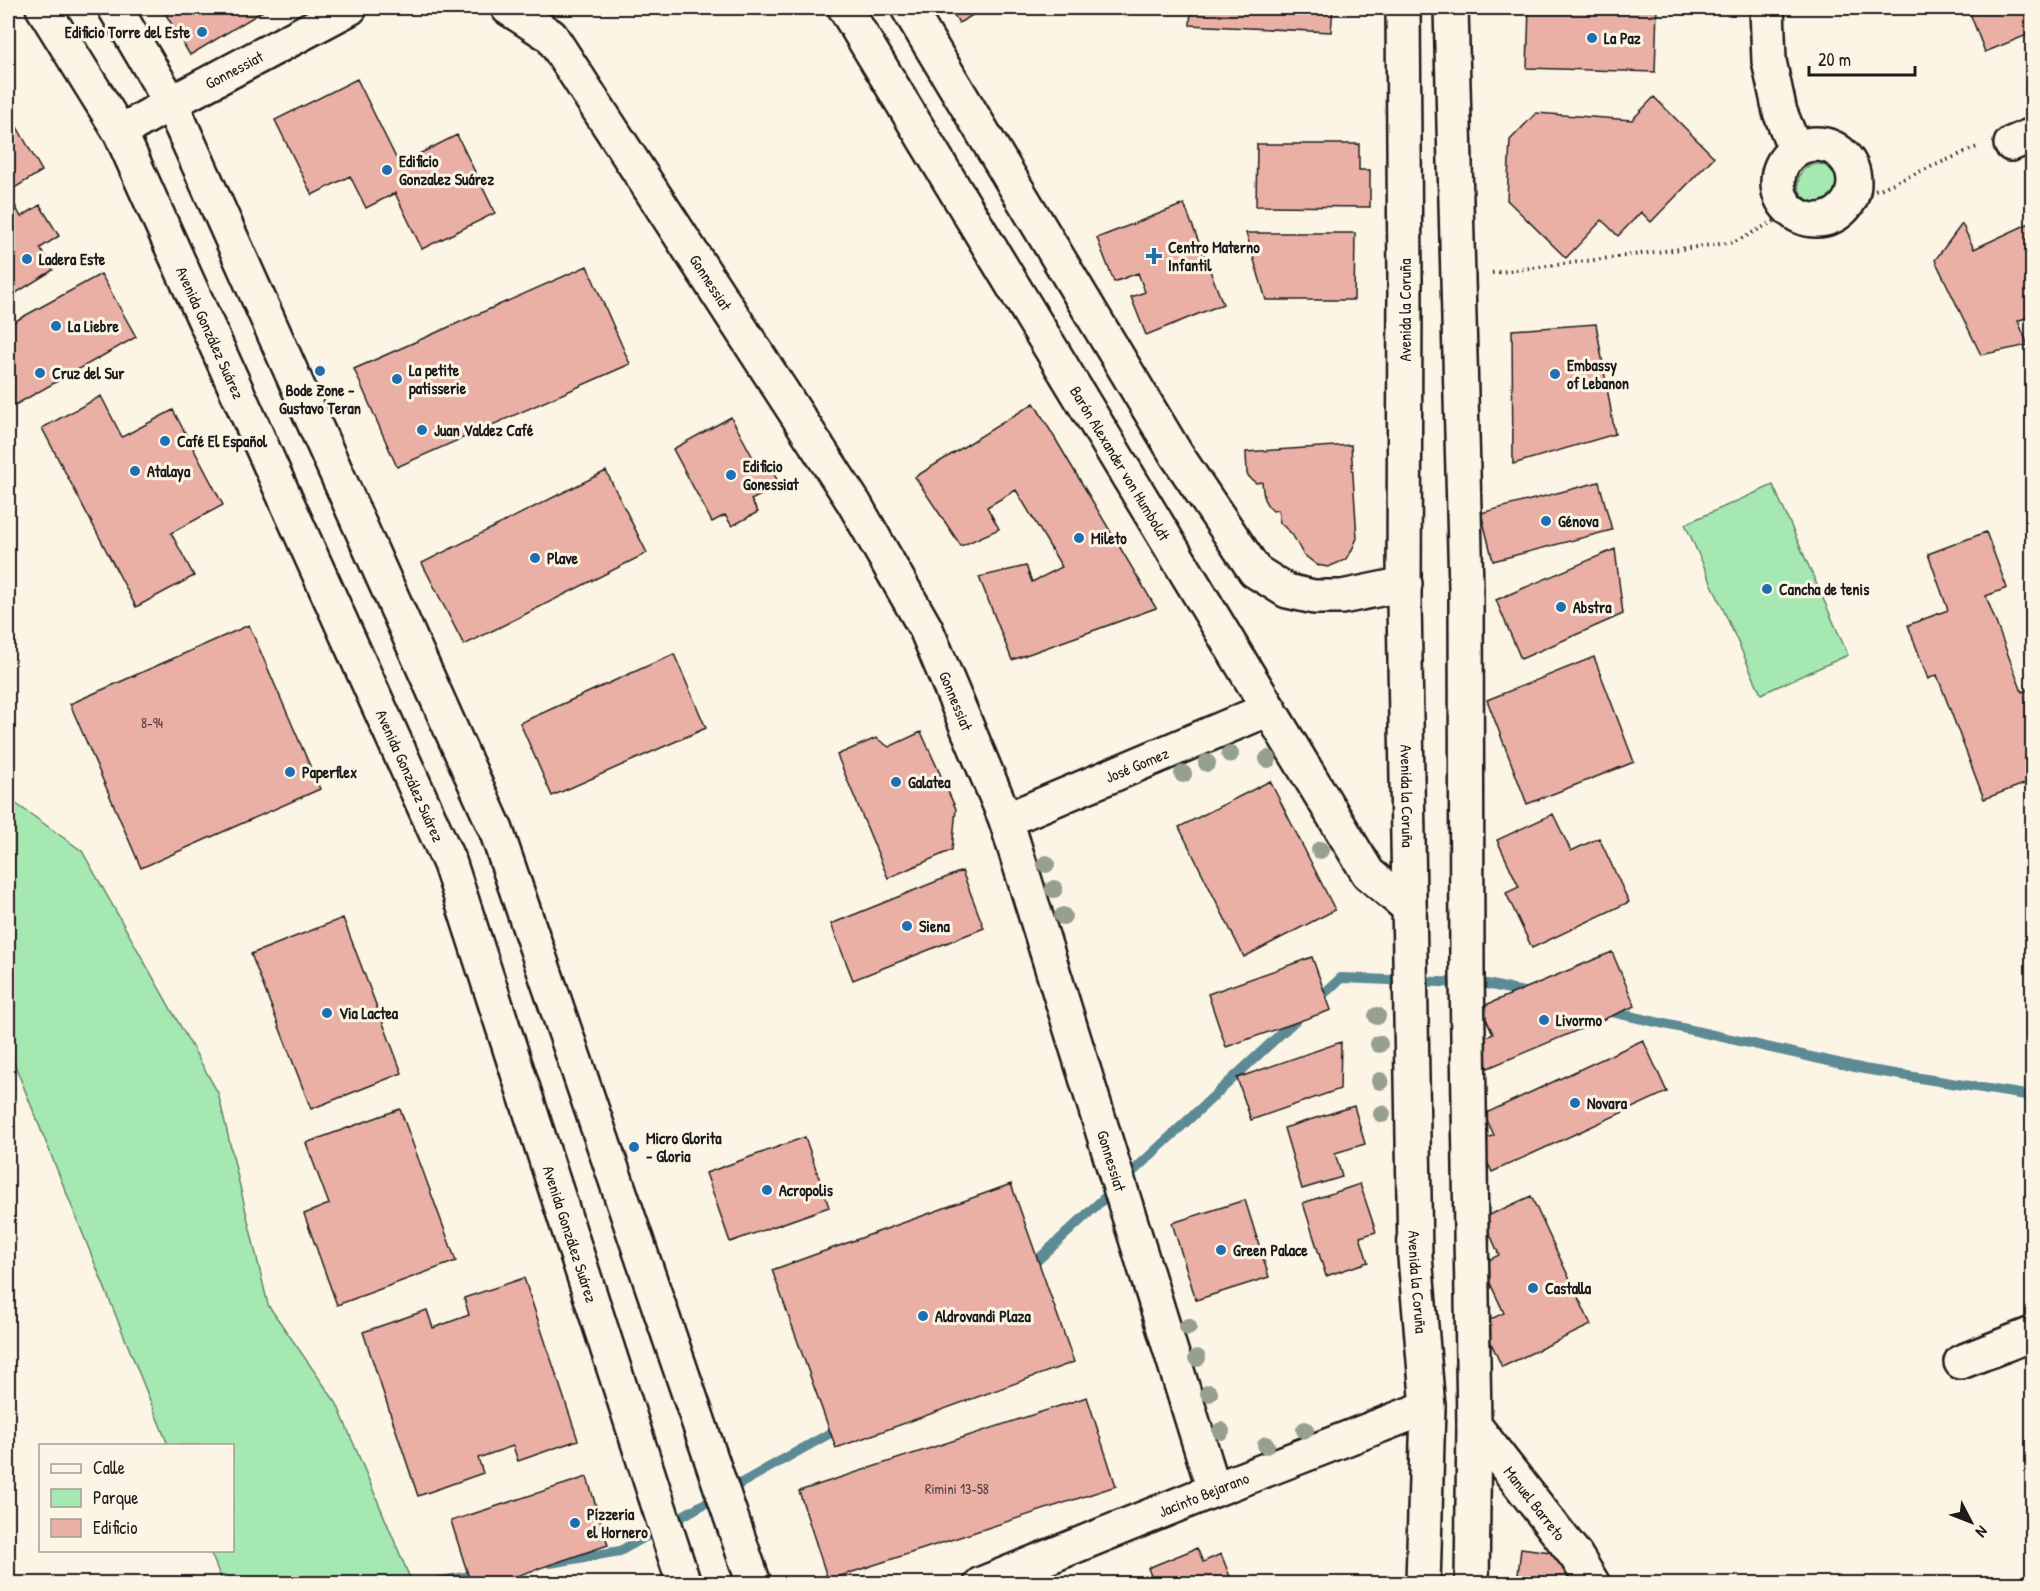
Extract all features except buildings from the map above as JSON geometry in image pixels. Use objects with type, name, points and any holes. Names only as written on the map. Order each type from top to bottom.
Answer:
[{"type":"street","name":"Avenida González Suárez","points":[[43,8],[120,132],[450,864],[684,1584]]},
{"type":"street","points":[[115,8],[171,103],[496,830],[754,1584]]},
{"type":"street","name":"Gonnessiat","points":[[120,132],[350,8]]},
{"type":"street","name":"Gonnessiat","points":[[508,8],[551,36],[854,503],[926,629],[1006,820],[1214,1490]]},
{"type":"street","name":"Barón Alexander von Humboldt","points":[[845,8],[1368,873],[1409,908]]},
{"type":"street","points":[[908,8],[1176,454],[1255,572],[1287,591],[1314,597],[1342,597],[1405,584]]},
{"type":"street","name":"Avenida la Coruña","points":[[1403,8],[1405,584],[1415,1257],[1428,1407],[1424,1584]]},
{"type":"street","points":[[1451,8],[1466,589],[1467,974],[1474,1425],[1472,1584]]},
{"type":"street","points":[[1767,8],[1769,61],[1780,112],[1795,149]]},
{"type":"street","points":[[1818,143],[1830,146],[1849,161],[1853,172],[1852,196],[1837,214],[1826,219],[1801,218],[1791,212],[1783,202],[1777,179],[1783,162],[1795,149],[1806,144],[1818,143]]},
{"type":"street","name":"José Gomez","points":[[1006,820],[1269,708]]},
{"type":"street","points":[[1961,1362],[2032,1334]]},
{"type":"street","points":[[1428,1407],[1474,1425]]},
{"type":"street","name":"Jacinto Bejarano","points":[[981,1584],[1428,1407]]},
{"type":"street","name":"Manuel Barreto","points":[[1474,1425],[1576,1556],[1593,1584]]},
{"type":"path","points":[[1852,196],[1882,188],[1988,142],[2022,140]]},
{"type":"path","points":[[1509,270],[1735,242],[1791,212]]},
{"type":"green space","points":[[1817,164],[1831,169],[1836,183],[1831,197],[1817,202],[1803,197],[1798,183],[1803,169]]},
{"type":"green space","name":"Cancha de tenis","points":[[1773,485],[1848,655],[1761,694],[1685,524]]},
{"type":"green space","points":[[8,798],[82,851],[218,1093],[268,1305],[337,1404],[412,1583],[223,1583],[210,1552],[234,1552],[234,1444],[168,1444],[8,1048]]},
{"type":"waterway","points":[[1316,1001],[1341,978],[1487,984],[1533,994]]},
{"type":"waterway","points":[[1603,1010],[1864,1069],[2032,1096]]},
{"type":"waterway","points":[[1028,1269],[1300,1016]]},
{"type":"waterway","points":[[550,1563],[620,1551],[843,1426]]},
{"type":"waterway","points":[[425,1584],[481,1574]]},
{"type":"place","name":"Edificio Torre del Este","points":[[202,32]]},
{"type":"place","name":"La Paz","points":[[1592,38]]},
{"type":"place","name":"Edificio Gonzalez Suárez","points":[[387,170]]},
{"type":"place","name":"Centro Materno Infantil","points":[[1154,256]]},
{"type":"place","name":"Ladera Este","points":[[27,259]]},
{"type":"place","name":"La Liebre","points":[[56,326]]},
{"type":"place","name":"Bode Zone - Gustavo Teran","points":[[320,371]]},
{"type":"place","name":"Cruz del Sur","points":[[40,373]]},
{"type":"place","name":"Embassy of Lebanon","points":[[1555,374]]},
{"type":"place","name":"La petite patisserie","points":[[397,379]]},
{"type":"place","name":"Juan Valdez Café","points":[[422,430]]},
{"type":"place","name":"Café El Español","points":[[165,441]]},
{"type":"place","name":"Atalaya","points":[[135,471]]},
{"type":"place","name":"Edificio Gonessiat","points":[[731,475]]},
{"type":"place","name":"Génova","points":[[1546,521]]},
{"type":"place","name":"Mileto","points":[[1079,538]]},
{"type":"place","name":"Plave","points":[[535,558]]},
{"type":"place","name":"Cancha de tenis","points":[[1767,589]]},
{"type":"place","name":"Abstra","points":[[1561,607]]},
{"type":"place","name":"Paperflex","points":[[290,772]]},
{"type":"place","name":"Galatea","points":[[896,782]]},
{"type":"place","name":"Siena","points":[[907,926]]},
{"type":"place","name":"Via Lactea","points":[[327,1013]]},
{"type":"place","name":"Livormo","points":[[1544,1020]]},
{"type":"place","name":"Novara","points":[[1575,1103]]},
{"type":"place","name":"Micro Glorita - Gloria","points":[[634,1147]]},
{"type":"place","name":"Acropolis","points":[[767,1190]]},
{"type":"place","name":"Green Palace","points":[[1221,1250]]},
{"type":"place","name":"Castalla","points":[[1533,1288]]},
{"type":"place","name":"Aldrovandi Plaza","points":[[923,1316]]},
{"type":"place","name":"Pizzeria el Hornero","points":[[575,1523]]}]
